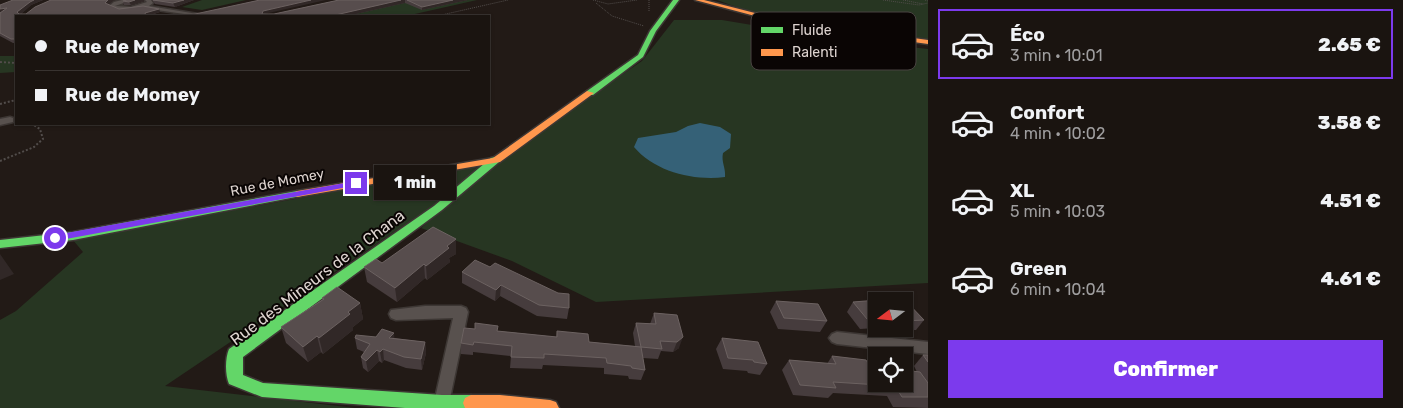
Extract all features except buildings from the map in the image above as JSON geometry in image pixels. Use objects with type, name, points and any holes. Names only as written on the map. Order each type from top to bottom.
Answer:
[{"type":"street","points":[[129,0],[116,3],[111,7],[125,9],[143,6],[150,3],[148,0]]},
{"type":"street","name":"Rue de Momey","points":[[0,244],[73,236],[375,179],[496,160],[641,56],[656,28],[676,0]]},
{"type":"street","points":[[698,0],[751,14]]},
{"type":"street","points":[[143,6],[193,15]]},
{"type":"street","points":[[202,15],[210,12]]},
{"type":"street","points":[[0,122],[10,120]]},
{"type":"street","name":"Rue des Mineurs de la Chana","points":[[496,160],[438,208],[235,354],[235,379],[262,390],[442,403],[500,403],[550,408]]},
{"type":"street","points":[[396,314],[461,312],[442,403]]},
{"type":"street","points":[[837,338],[928,348]]},
{"type":"path","points":[[441,15],[507,0]]},
{"type":"path","points":[[593,0],[604,13],[611,17],[656,28]]},
{"type":"path","points":[[596,3],[637,0]]},
{"type":"path","points":[[649,0],[650,11]]},
{"type":"path","points":[[883,0],[919,5],[928,2]]},
{"type":"path","points":[[902,0],[924,4]]},
{"type":"path","points":[[924,0],[928,2]]},
{"type":"path","points":[[0,62],[15,63]]},
{"type":"path","points":[[0,104],[15,100]]},
{"type":"path","points":[[0,161],[34,147],[43,139],[43,132],[34,125]]},
{"type":"green space","points":[[202,0],[246,0],[202,10],[182,7]]},
{"type":"green space","points":[[410,0],[477,0],[410,15],[347,15]]},
{"type":"green space","points":[[717,0],[928,0],[928,40],[916,39],[916,12],[754,12]]},
{"type":"green space","points":[[674,20],[722,20],[751,25],[751,70],[916,70],[916,48],[928,49],[928,283],[596,302],[512,261],[421,228],[496,160],[642,61]]},
{"type":"green space","points":[[0,56],[15,56],[15,72],[0,73]]},
{"type":"green space","points":[[482,167],[473,179],[165,386],[355,408],[0,408],[0,320],[16,311],[83,252],[73,240],[461,168]]},
{"type":"water","points":[[700,123],[720,127],[731,134],[730,148],[723,153],[725,177],[701,178],[676,173],[653,163],[634,147],[638,138],[676,132]]},
{"type":"traffic: fast","points":[[590,93],[641,56],[653,31],[676,0]]},
{"type":"traffic: fast","points":[[471,403],[442,403],[262,390],[235,379],[235,354],[438,208],[495,160]]},
{"type":"traffic: fast","points":[[0,244],[73,236],[297,194]]},
{"type":"traffic: slow","points":[[698,0],[751,14]]},
{"type":"traffic: slow","points":[[916,41],[928,42]]},
{"type":"traffic: slow","points":[[297,194],[496,160],[590,93]]},
{"type":"traffic: slow","points":[[471,403],[500,403],[550,408]]},
{"type":"route","points":[[55,238],[356,183]]}]
